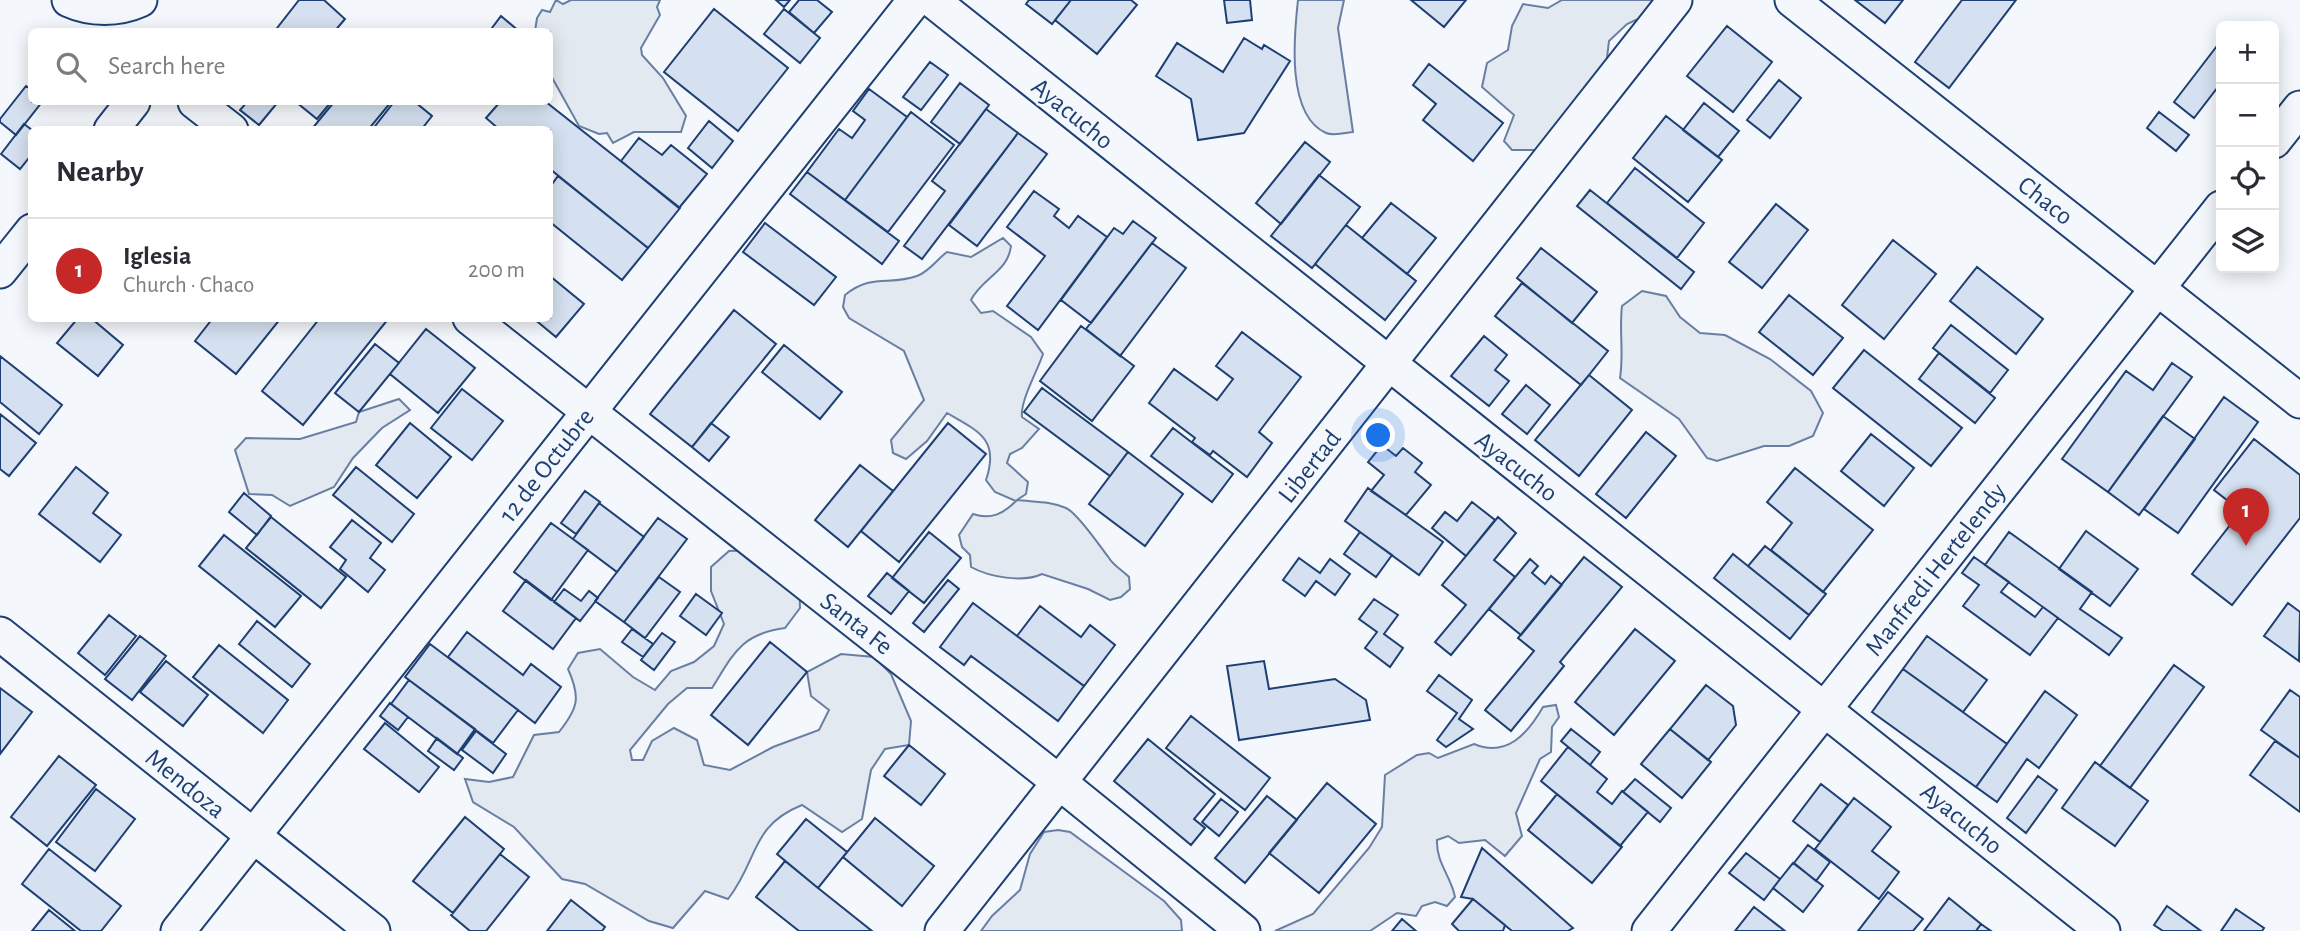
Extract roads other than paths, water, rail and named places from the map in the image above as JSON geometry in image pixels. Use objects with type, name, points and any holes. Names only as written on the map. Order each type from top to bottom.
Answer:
[{"type":"street","points":[[69,0],[82,6],[134,13]]},
{"type":"street","name":"12 de Octubre","points":[[178,931],[915,0]]},
{"type":"street","name":"Ayacucho","points":[[932,0],[2103,931]]},
{"type":"street","name":"Libertad","points":[[942,931],[1675,0]]},
{"type":"street","name":"Chaco","points":[[1792,0],[2300,401]]},
{"type":"street","points":[[114,126],[131,105]]},
{"type":"street","points":[[199,105],[226,126]]},
{"type":"street","points":[[2279,135],[2300,108]]},
{"type":"street","name":"Manfredi Hertelendy","points":[[1649,931],[2219,210]]},
{"type":"street","points":[[0,271],[28,236]]},
{"type":"street","name":"Santa Fe","points":[[475,322],[1059,782],[1243,931]]},
{"type":"street","name":"Mendoza","points":[[0,634],[373,931]]},
{"type":"place","name":"Iglesia","points":[[2246,546]]}]
